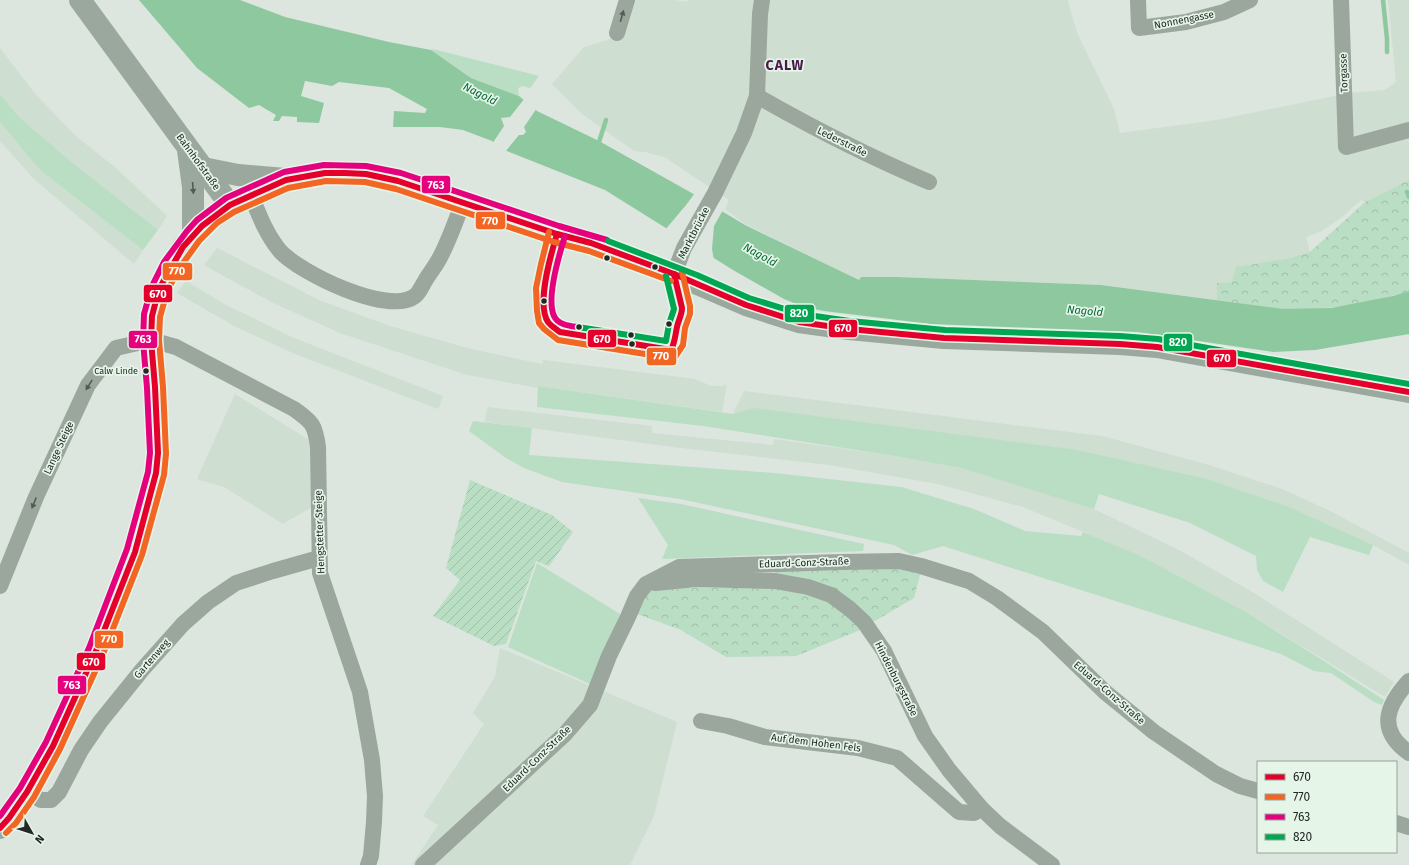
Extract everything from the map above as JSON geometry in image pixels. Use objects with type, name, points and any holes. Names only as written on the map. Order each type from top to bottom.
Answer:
[{"type":"main road","name":"Bahnhofstraße","points":[[80,0],[230,205]]},
{"type":"main road","points":[[188,149],[193,187],[193,236]]},
{"type":"main road","points":[[203,168],[238,175],[286,180]]},
{"type":"main road","points":[[0,828],[9,818],[27,792],[53,746],[96,651],[135,552],[156,473],[158,453],[151,340],[152,316],[158,289],[171,266],[193,236],[212,217],[230,205],[286,180],[325,173],[366,174],[398,181],[557,234],[591,243],[674,274],[746,305],[806,323],[849,329],[944,338],[1120,344],[1157,348],[1409,392]]},
{"type":"street","points":[[617,33],[627,0]]},
{"type":"street","name":"Marktbrücke","points":[[674,274],[686,245],[715,193],[744,133],[757,96],[758,48],[762,0]]},
{"type":"street","name":"Nonnengasse","points":[[1138,0],[1139,28],[1186,22],[1224,12],[1250,0]]},
{"type":"street","name":"Torgasse","points":[[1340,0],[1346,146],[1409,130]]},
{"type":"street","name":"Lederstraße","points":[[757,96],[839,141],[897,169],[929,182]]},
{"type":"street","points":[[251,195],[264,228],[280,251],[294,263],[319,278],[362,296],[389,301],[406,301],[416,295],[439,260],[463,202]]},
{"type":"street","name":"Hengstetter Steige","points":[[151,340],[176,347],[294,409],[309,420],[316,431],[318,446],[320,574],[360,692],[372,760],[375,796],[371,856],[368,865]]},
{"type":"street","name":"Lange Steige","points":[[0,586],[36,497],[88,385],[116,348],[151,340]]},
{"type":"street","name":"Gartenweg","points":[[27,792],[41,800],[51,800],[59,792],[81,750],[100,722],[142,670],[183,624],[208,602],[236,583],[319,558]]},
{"type":"street","name":"Eduard-Conz-Straße","points":[[423,865],[565,734],[590,705],[609,656],[637,596],[646,584],[678,567],[899,561],[921,566],[969,581],[997,598],[1043,632],[1105,692],[1154,732],[1216,774],[1240,786],[1257,791]]},
{"type":"street","name":"Hindenburgstraße","points":[[646,584],[696,579],[775,582],[808,587],[831,595],[864,622],[884,651],[925,736],[949,770],[981,808],[1000,826],[1052,865]]},
{"type":"street","points":[[1409,681],[1393,702],[1390,710],[1388,725],[1394,739],[1409,753]]},
{"type":"street","name":"Auf dem Hohen Fels","points":[[701,722],[728,726],[766,737],[858,748],[897,758],[960,812],[974,813],[981,808]]},
{"type":"street","points":[[1397,823],[1409,827]]},
{"type":"shaded area","points":[[621,0],[674,0],[687,2],[688,0],[1068,0],[1078,35],[1114,109],[1120,133],[1217,120],[1349,93],[1385,90],[1396,82],[1388,0],[1409,0],[1409,180],[1365,202],[1361,200],[1342,217],[1322,231],[1306,237],[1310,252],[1286,259],[1232,282],[1217,284],[1217,300],[1101,285],[897,277],[861,277],[859,280],[745,224],[725,209],[729,200],[666,158],[646,152],[634,151],[582,114],[552,84],[584,47],[610,39]]},
{"type":"shaded area","points":[[0,48],[36,95],[76,136],[117,169],[167,216],[158,230],[68,159],[19,117],[0,94]]},
{"type":"shaded area","points":[[0,122],[40,170],[143,250],[134,264],[34,179],[0,141]]},
{"type":"shaded area","points":[[217,248],[319,300],[390,326],[471,349],[542,364],[543,360],[695,379],[711,386],[722,386],[727,384],[722,412],[539,386],[538,388],[467,375],[340,333],[271,302],[204,265]]},
{"type":"shaded area","points":[[186,281],[226,305],[294,338],[443,396],[438,409],[293,353],[236,327],[177,293]]},
{"type":"shaded area","points":[[744,391],[1102,436],[1209,465],[1282,489],[1328,510],[1409,553],[1409,565],[1373,545],[1287,506],[1207,479],[733,414]]},
{"type":"shaded area","points":[[235,394],[314,443],[312,507],[283,524],[224,487],[197,479]]},
{"type":"shaded area","points":[[487,407],[652,426],[652,433],[773,445],[774,439],[895,456],[961,468],[1035,490],[1094,509],[1181,551],[1254,593],[1394,682],[1385,697],[1244,611],[1139,555],[1023,507],[938,484],[829,465],[673,447],[485,422]]},
{"type":"shaded area","points":[[500,648],[677,722],[654,816],[630,865],[412,864],[438,825],[423,816],[484,724],[473,713],[495,677]]},
{"type":"green space","points":[[433,49],[539,76],[530,88],[523,86],[518,88],[519,96],[471,78],[431,50]]},
{"type":"green space","points":[[0,94],[19,117],[68,159],[158,230],[143,250],[40,170],[0,122]]},
{"type":"green space","points":[[1409,180],[1409,291],[1379,299],[1316,309],[1259,307],[1217,300],[1217,283],[1232,282],[1236,267],[1286,259],[1310,252],[1365,202]]},
{"type":"green space","points":[[538,386],[733,414],[754,408],[1077,450],[1207,479],[1287,506],[1373,545],[1369,555],[1310,537],[1283,592],[1263,581],[1257,570],[1256,556],[1190,523],[1099,494],[1094,509],[961,468],[895,456],[703,426],[537,407]]},
{"type":"green space","points":[[473,421],[532,428],[529,455],[774,473],[901,487],[974,509],[1025,531],[1081,536],[1083,532],[1139,555],[1244,611],[1384,700],[1382,705],[1374,702],[1331,673],[1314,671],[1281,654],[943,546],[912,555],[894,545],[680,499],[562,482],[524,468],[506,458],[469,431]]},
{"type":"green space","points":[[470,480],[552,515],[573,532],[549,566],[536,561],[506,644],[494,646],[433,616],[460,580],[446,568]]},
{"type":"green space","points":[[638,498],[681,504],[864,544],[863,551],[662,559],[668,545]]},
{"type":"green space","points":[[537,563],[620,614],[590,684],[508,647]]},
{"type":"green space","points":[[894,565],[921,571],[914,598],[858,631],[796,656],[726,657],[681,630],[637,614],[648,588],[774,587],[775,571]]},
{"type":"water","name":"Nagold","points":[[139,0],[240,0],[285,17],[389,42],[431,50],[471,78],[519,96],[537,111],[599,141],[745,225],[859,280],[861,277],[897,277],[1101,285],[1284,309],[1331,308],[1393,296],[1409,291],[1409,334],[1315,350],[1273,352],[1137,332],[931,324],[824,311],[804,307],[784,299],[733,270],[605,190],[507,151],[492,141],[463,130],[440,127],[393,127],[394,111],[425,113],[427,109],[389,88],[339,82],[332,86],[305,81],[301,96],[324,103],[319,123],[297,122],[297,117],[282,116],[279,121],[273,121],[276,115],[259,105],[249,108],[197,68]]},
{"type":"pier","points":[[525,98],[537,108],[524,127],[526,132],[523,135],[519,135],[505,152],[492,144],[504,126],[501,118],[510,117]]},
{"type":"pier","points":[[695,193],[723,210],[714,226],[712,249],[714,260],[665,230]]},
{"type":"waterway","points":[[1383,0],[1387,52]]},
{"type":"waterway","points":[[598,145],[606,120]]},
{"type":"waterway","points":[[1407,192],[1409,197]]},
{"type":"transit line","name":"763","points":[[0,816],[20,788],[46,742],[89,648],[127,549],[148,472],[150,453],[143,341],[144,314],[152,286],[164,262],[197,220],[226,198],[284,172],[324,165],[366,166],[401,173],[559,226],[607,240]]},
{"type":"transit line","name":"670","points":[[0,828],[9,818],[27,792],[53,746],[96,651],[135,552],[156,473],[158,453],[151,340],[152,316],[159,289],[183,247],[202,226],[230,205],[286,180],[325,173],[345,173],[366,174],[398,181],[557,234],[591,243],[674,274],[746,305],[799,322],[849,329],[944,338],[1120,344],[1157,347],[1409,392]]},
{"type":"transit line","name":"770","points":[[6,833],[16,823],[34,797],[60,749],[103,654],[142,555],[164,475],[166,454],[159,340],[160,317],[167,292],[178,270],[199,241],[217,223],[234,212],[288,188],[326,181],[365,182],[396,189],[554,242],[589,251],[671,281]]},
{"type":"transit line","name":"770","points":[[549,232],[536,288],[537,311],[539,323],[558,340],[670,358],[675,357],[683,345],[685,328],[690,314],[690,306],[682,272]]},
{"type":"transit line","name":"670","points":[[557,234],[546,279],[544,303],[545,314],[548,322],[560,332],[671,350],[682,308],[674,274]]},
{"type":"transit line","name":"763","points":[[565,236],[554,276],[552,288],[552,308],[554,316],[558,321],[578,327]]},
{"type":"transit line","name":"820","points":[[608,241],[697,275],[749,298],[801,314],[850,321],[945,330],[1120,336],[1158,339],[1409,384]]},
{"type":"transit line","name":"820","points":[[578,327],[666,341],[669,324],[674,309],[666,276]]},
{"type":"place","name":"Calw Linde","points":[[146,371]]},
{"type":"district","name":"CALW","points":[[785,65]]}]
